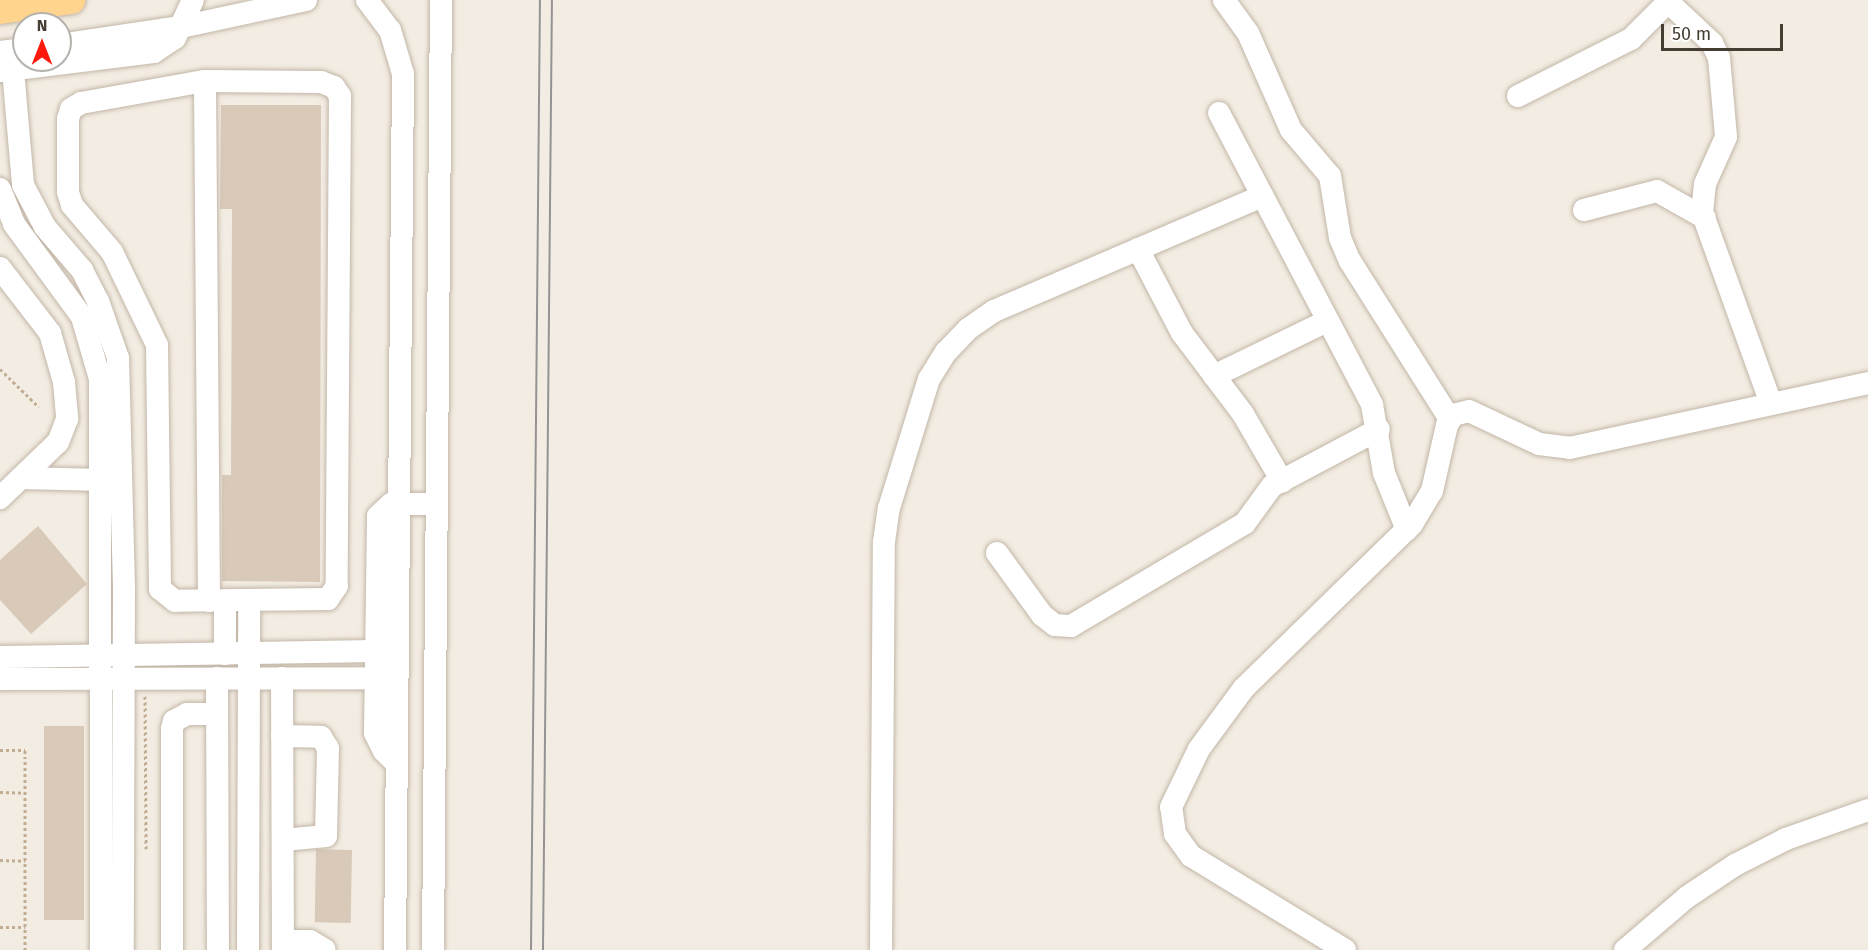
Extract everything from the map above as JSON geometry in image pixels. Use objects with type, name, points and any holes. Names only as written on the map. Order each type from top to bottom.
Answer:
[{"type":"main road","points":[[0,10],[71,0]]},
{"type":"street","points":[[112,480],[122,391],[118,358],[110,331],[82,270],[45,227],[28,198],[18,159],[4,64],[154,52],[168,46],[181,27],[193,0]]},
{"type":"street","points":[[72,43],[181,27],[306,0]]},
{"type":"street","points":[[367,0],[390,30],[403,74],[397,504],[386,651],[386,678],[395,762],[394,950]]},
{"type":"street","points":[[433,950],[441,0]]},
{"type":"street","points":[[1224,0],[1248,33],[1291,130],[1330,176],[1340,238],[1350,261],[1450,419],[1432,490],[1407,530],[1244,688],[1199,749],[1171,807],[1175,834],[1191,856],[1345,950]]},
{"type":"street","points":[[1518,96],[1630,39],[1667,1],[1712,43],[1719,58],[1727,128],[1724,145],[1703,191],[1705,218],[1771,404]]},
{"type":"street","points":[[205,81],[217,601],[225,654]]},
{"type":"street","points":[[205,81],[321,82],[334,87],[339,96],[337,586],[335,595],[317,602],[175,601],[160,589],[157,345],[112,252],[72,205],[68,192],[68,119],[71,109],[81,103],[205,81]]},
{"type":"street","points":[[1219,113],[1372,405],[1384,473],[1407,530]]},
{"type":"street","points":[[1584,210],[1653,190],[1705,218]]},
{"type":"street","points":[[881,950],[884,542],[890,508],[922,399],[946,352],[968,329],[994,311],[1262,196]]},
{"type":"street","points":[[28,198],[4,199],[32,250],[69,295],[93,346],[100,379],[112,480],[113,679],[123,950]]},
{"type":"street","points":[[1138,249],[1182,333],[1243,414],[1282,481]]},
{"type":"street","points":[[0,268],[50,333],[64,382],[63,436],[0,498]]},
{"type":"street","points":[[1214,376],[1327,321]]},
{"type":"street","points":[[1450,419],[1469,411],[1539,444],[1570,448],[1868,383]]},
{"type":"street","points":[[997,553],[1042,615],[1055,625],[1071,626],[1245,523],[1265,492],[1282,481],[1378,429]]},
{"type":"street","points":[[21,478],[158,480]]},
{"type":"street","points":[[397,504],[436,504]]},
{"type":"street","points":[[248,950],[249,601]]},
{"type":"street","points":[[0,657],[386,651]]},
{"type":"street","points":[[217,678],[218,950]]},
{"type":"street","points":[[282,678],[283,945],[310,941],[325,950]]},
{"type":"street","points":[[0,679],[386,678]]},
{"type":"street","points":[[101,950],[113,679]]},
{"type":"street","points":[[172,950],[172,729],[174,721],[187,714],[217,714]]},
{"type":"street","points":[[282,736],[321,737],[328,748],[326,836],[283,840]]},
{"type":"street","points":[[1625,950],[1688,897],[1735,865],[1786,839],[1868,810]]},
{"type":"street","points":[[395,854],[433,854]]},
{"type":"path","points":[[0,369],[39,407]]},
{"type":"path","points":[[0,750],[25,750],[25,950]]},
{"type":"path","points":[[0,792],[25,793]]},
{"type":"path","points":[[0,860],[25,861]]},
{"type":"path","points":[[0,927],[25,927]]},
{"type":"building","points":[[221,105],[321,105],[320,582],[222,581],[222,475],[231,475],[232,209],[220,209]]},
{"type":"building","points":[[38,526],[87,584],[31,634],[0,600],[0,560]]},
{"type":"building","points":[[44,726],[84,726],[84,920],[44,920]]},
{"type":"building","points":[[316,849],[352,850],[351,923],[315,922]]},
{"type":"tram line","points":[[531,950],[540,0]]},
{"type":"tram line","points":[[543,950],[552,0]]}]
